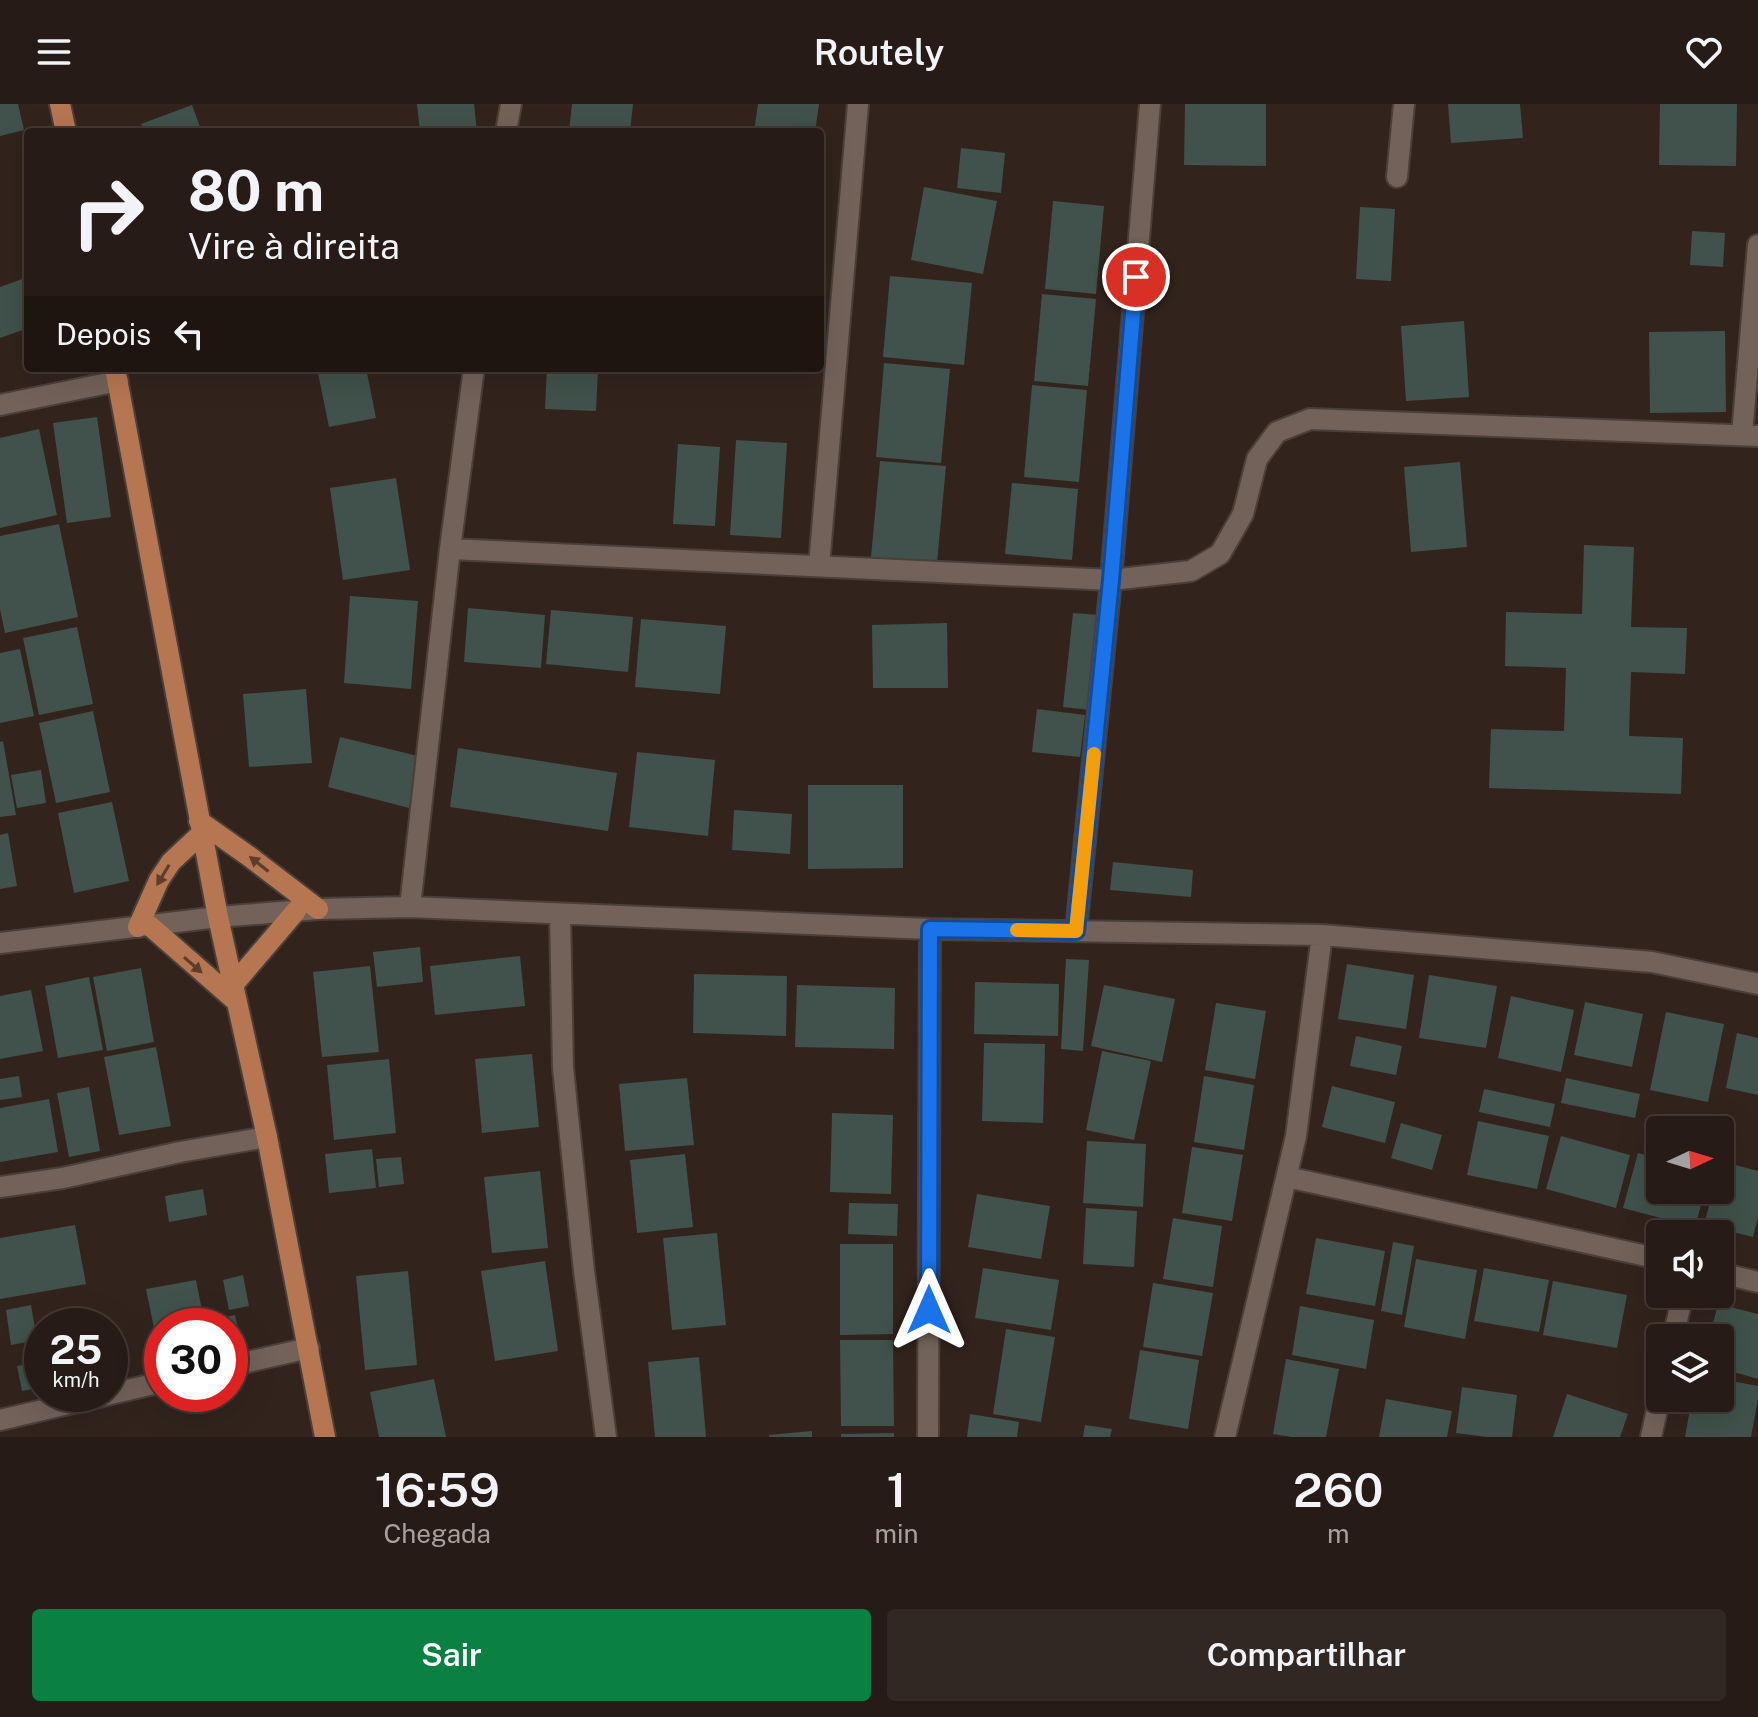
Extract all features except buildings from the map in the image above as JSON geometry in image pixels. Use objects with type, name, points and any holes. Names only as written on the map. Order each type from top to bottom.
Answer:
[{"type":"main road","points":[[60,104],[65,128]]},
{"type":"main road","points":[[117,375],[218,917],[267,1137],[325,1437]]},
{"type":"main road","points":[[201,827],[250,857],[318,909]]},
{"type":"main road","points":[[201,827],[159,880],[144,926],[235,994]]},
{"type":"main road","points":[[235,994],[296,911]]},
{"type":"street","points":[[507,128],[511,104]]},
{"type":"street","points":[[819,566],[858,104]]},
{"type":"street","points":[[1076,931],[1111,580],[1150,104]]},
{"type":"street","points":[[1397,177],[1404,104]]},
{"type":"street","points":[[450,549],[1111,580],[1191,571],[1220,554],[1243,514],[1257,459],[1277,432],[1310,419],[1750,436],[1758,245]]},
{"type":"street","points":[[410,907],[450,549],[473,372]]},
{"type":"street","points":[[0,405],[117,375]]},
{"type":"street","points":[[0,943],[218,917],[318,909],[410,907],[930,929],[1322,935],[1652,962],[1758,984]]},
{"type":"street","points":[[560,914],[563,1068],[584,1271],[606,1437]]},
{"type":"street","points":[[928,1437],[930,929]]},
{"type":"street","points":[[1225,1437],[1296,1136],[1322,935]]},
{"type":"street","points":[[0,1187],[63,1178],[180,1152],[267,1137]]},
{"type":"street","points":[[1287,1177],[1646,1256]]},
{"type":"street","points":[[1734,1276],[1758,1282]]},
{"type":"street","points":[[248,1362],[309,1348]]},
{"type":"street","points":[[0,1420],[144,1386]]},
{"type":"street","points":[[1651,1437],[1656,1412]]},
{"type":"slow traffic","points":[[1017,930],[1076,931],[1094,754]]},
{"type":"route","points":[[929,1310],[930,929],[1076,931],[1111,580],[1136,277]]}]
